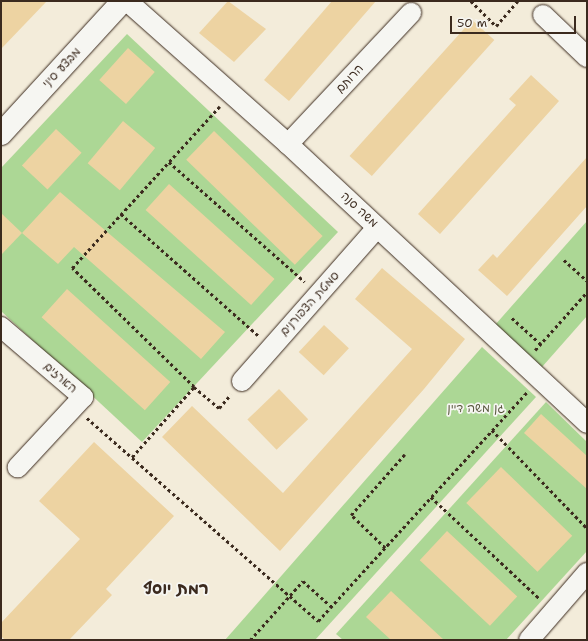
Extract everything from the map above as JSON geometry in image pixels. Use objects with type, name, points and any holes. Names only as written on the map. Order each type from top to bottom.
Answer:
[{"type":"street","name":"מבצע סיני","points":[[1,134],[123,1]]},
{"type":"street","name":"משה סנה","points":[[127,1],[288,144],[587,423]]},
{"type":"street","name":"הרותם","points":[[288,144],[411,13]]},
{"type":"street","points":[[543,15],[587,56]]},
{"type":"street","name":"סמטת הצפורנים","points":[[242,381],[377,228]]},
{"type":"street","name":"הארזים","points":[[1,327],[82,397],[18,467]]},
{"type":"street","points":[[529,640],[587,573]]},
{"type":"path","points":[[471,1],[496,26],[518,1]]},
{"type":"path","points":[[231,94],[72,268],[194,387],[219,408],[242,381]]},
{"type":"path","points":[[169,162],[319,294]]},
{"type":"path","points":[[122,214],[272,347]]},
{"type":"path","points":[[564,260],[587,281]]},
{"type":"path","points":[[523,364],[587,292]]},
{"type":"path","points":[[512,318],[540,344]]},
{"type":"path","points":[[74,406],[318,621],[539,379]]},
{"type":"path","points":[[132,457],[194,387]]},
{"type":"path","points":[[492,430],[587,528]]},
{"type":"path","points":[[385,548],[351,515],[405,454]]},
{"type":"path","points":[[431,497],[554,612]]},
{"type":"path","points":[[250,640],[303,581],[332,607]]},
{"type":"green space","points":[[127,34],[338,232],[142,442],[1,311],[1,168]]},
{"type":"green space","points":[[587,221],[587,316],[542,367],[495,325]]},
{"type":"green space","name":"גן משה דיין","points":[[482,347],[536,397],[315,640],[225,640]]},
{"type":"green space","points":[[546,402],[587,442],[587,551],[506,640],[343,640],[336,634]]},
{"type":"building","points":[[1,1],[47,1],[1,49]]},
{"type":"building","points":[[228,1],[266,29],[234,62],[199,33]]},
{"type":"building","points":[[332,1],[376,1],[289,101],[264,80]]},
{"type":"building","points":[[472,20],[494,40],[372,176],[350,156]]},
{"type":"building","points":[[128,48],[155,72],[126,104],[99,80]]},
{"type":"building","points":[[531,75],[559,101],[440,234],[418,214],[516,105],[509,99]]},
{"type":"building","points":[[123,121],[155,148],[120,190],[88,163]]},
{"type":"building","points":[[56,129],[82,153],[47,189],[22,166]]},
{"type":"building","points":[[214,131],[323,236],[295,265],[186,160]]},
{"type":"building","points":[[587,157],[587,206],[507,296],[478,270],[493,254],[497,258]]},
{"type":"building","points":[[169,184],[275,279],[251,305],[146,210]]},
{"type":"building","points":[[60,192],[225,332],[201,359],[74,247],[58,264],[22,233]]},
{"type":"building","points":[[1,213],[22,233],[1,255]]},
{"type":"building","points":[[382,268],[465,339],[424,389],[280,551],[162,437],[192,406],[283,493],[412,349],[355,299]]},
{"type":"building","points":[[67,289],[170,382],[145,410],[42,317]]},
{"type":"building","points":[[324,325],[349,348],[324,375],[299,352]]},
{"type":"building","points":[[279,389],[308,419],[277,450],[247,420]]},
{"type":"building","points":[[541,414],[587,456],[587,489],[524,433]]},
{"type":"building","points":[[94,442],[174,516],[106,589],[112,595],[69,640],[5,640],[1,636],[1,623],[80,539],[39,501]]},
{"type":"building","points":[[501,467],[572,536],[537,572],[466,503]]},
{"type":"building","points":[[447,531],[517,596],[490,626],[420,560]]},
{"type":"building","points":[[391,591],[444,640],[391,640],[366,617]]},
{"type":"district","name":"רמת יוסף","points":[[176,589]]}]
